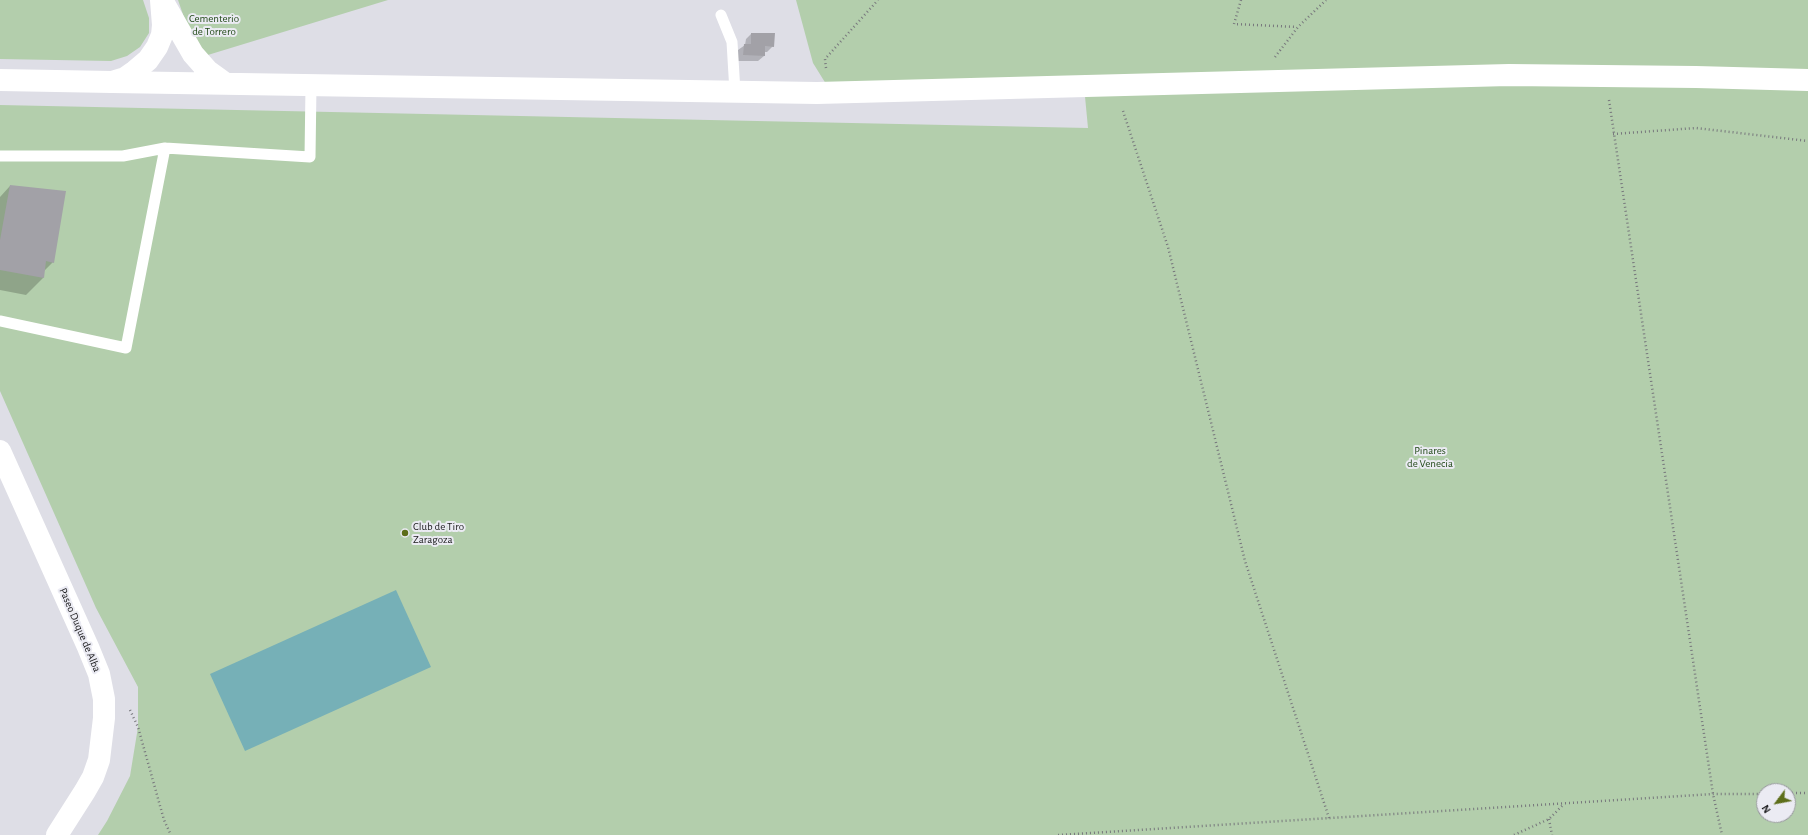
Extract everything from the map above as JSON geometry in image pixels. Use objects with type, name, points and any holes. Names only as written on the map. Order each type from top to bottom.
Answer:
[{"type":"street","points":[[112,82],[124,78],[135,71],[148,60],[157,46],[162,35],[163,25],[161,0]]},
{"type":"street","points":[[161,0],[193,54],[208,71],[226,84]]},
{"type":"street","points":[[0,80],[735,92],[831,92],[1508,75],[1808,80]]},
{"type":"street","name":"Paseo Duque de Alba","points":[[0,451],[88,647],[99,674],[104,699],[104,718],[99,760],[88,786],[57,835]]},
{"type":"lane","points":[[721,15],[732,42],[735,92]]},
{"type":"lane","points":[[0,156],[123,156],[165,148],[310,157],[312,86]]},
{"type":"lane","points":[[0,321],[126,348],[165,148]]},
{"type":"path","points":[[831,92],[825,59],[878,0]]},
{"type":"path","points":[[1241,0],[1234,24],[1298,27]]},
{"type":"path","points":[[1260,81],[1276,55],[1298,27],[1326,0]]},
{"type":"path","points":[[1606,76],[1613,134],[1713,794],[1722,835]]},
{"type":"path","points":[[1114,84],[1168,247],[1245,561],[1329,818]]},
{"type":"path","points":[[1613,134],[1696,128],[1808,141]]},
{"type":"path","points":[[129,707],[138,727],[164,820],[170,835]]},
{"type":"path","points":[[1796,793],[1808,793]]},
{"type":"path","points":[[1058,835],[1713,794],[1756,794]]},
{"type":"path","points":[[1514,835],[1549,819],[1564,804]]},
{"type":"path","points":[[1549,819],[1552,835]]},
{"type":"green space","points":[[0,0],[143,0],[149,18],[149,33],[140,47],[127,56],[111,61],[0,59]]},
{"type":"green space","name":"Cementerio de Torrero","points":[[178,0],[388,0],[198,58]]},
{"type":"green space","name":"Pinares de Venecia","points":[[796,0],[1808,0],[1808,835],[98,835],[107,821],[130,776],[138,727],[138,687],[96,608],[0,391],[0,105],[1088,128],[1084,86],[831,92],[813,63]]},
{"type":"water","points":[[396,590],[431,667],[245,751],[210,674]]},
{"type":"building","points":[[751,33],[775,33],[774,47],[765,46],[765,56],[743,55],[744,44],[751,44]]},
{"type":"building","points":[[10,185],[66,191],[54,263],[46,261],[44,278],[0,270],[0,240]]},
{"type":"place","name":"Club de Tiro Zaragoza","points":[[405,533]]}]
